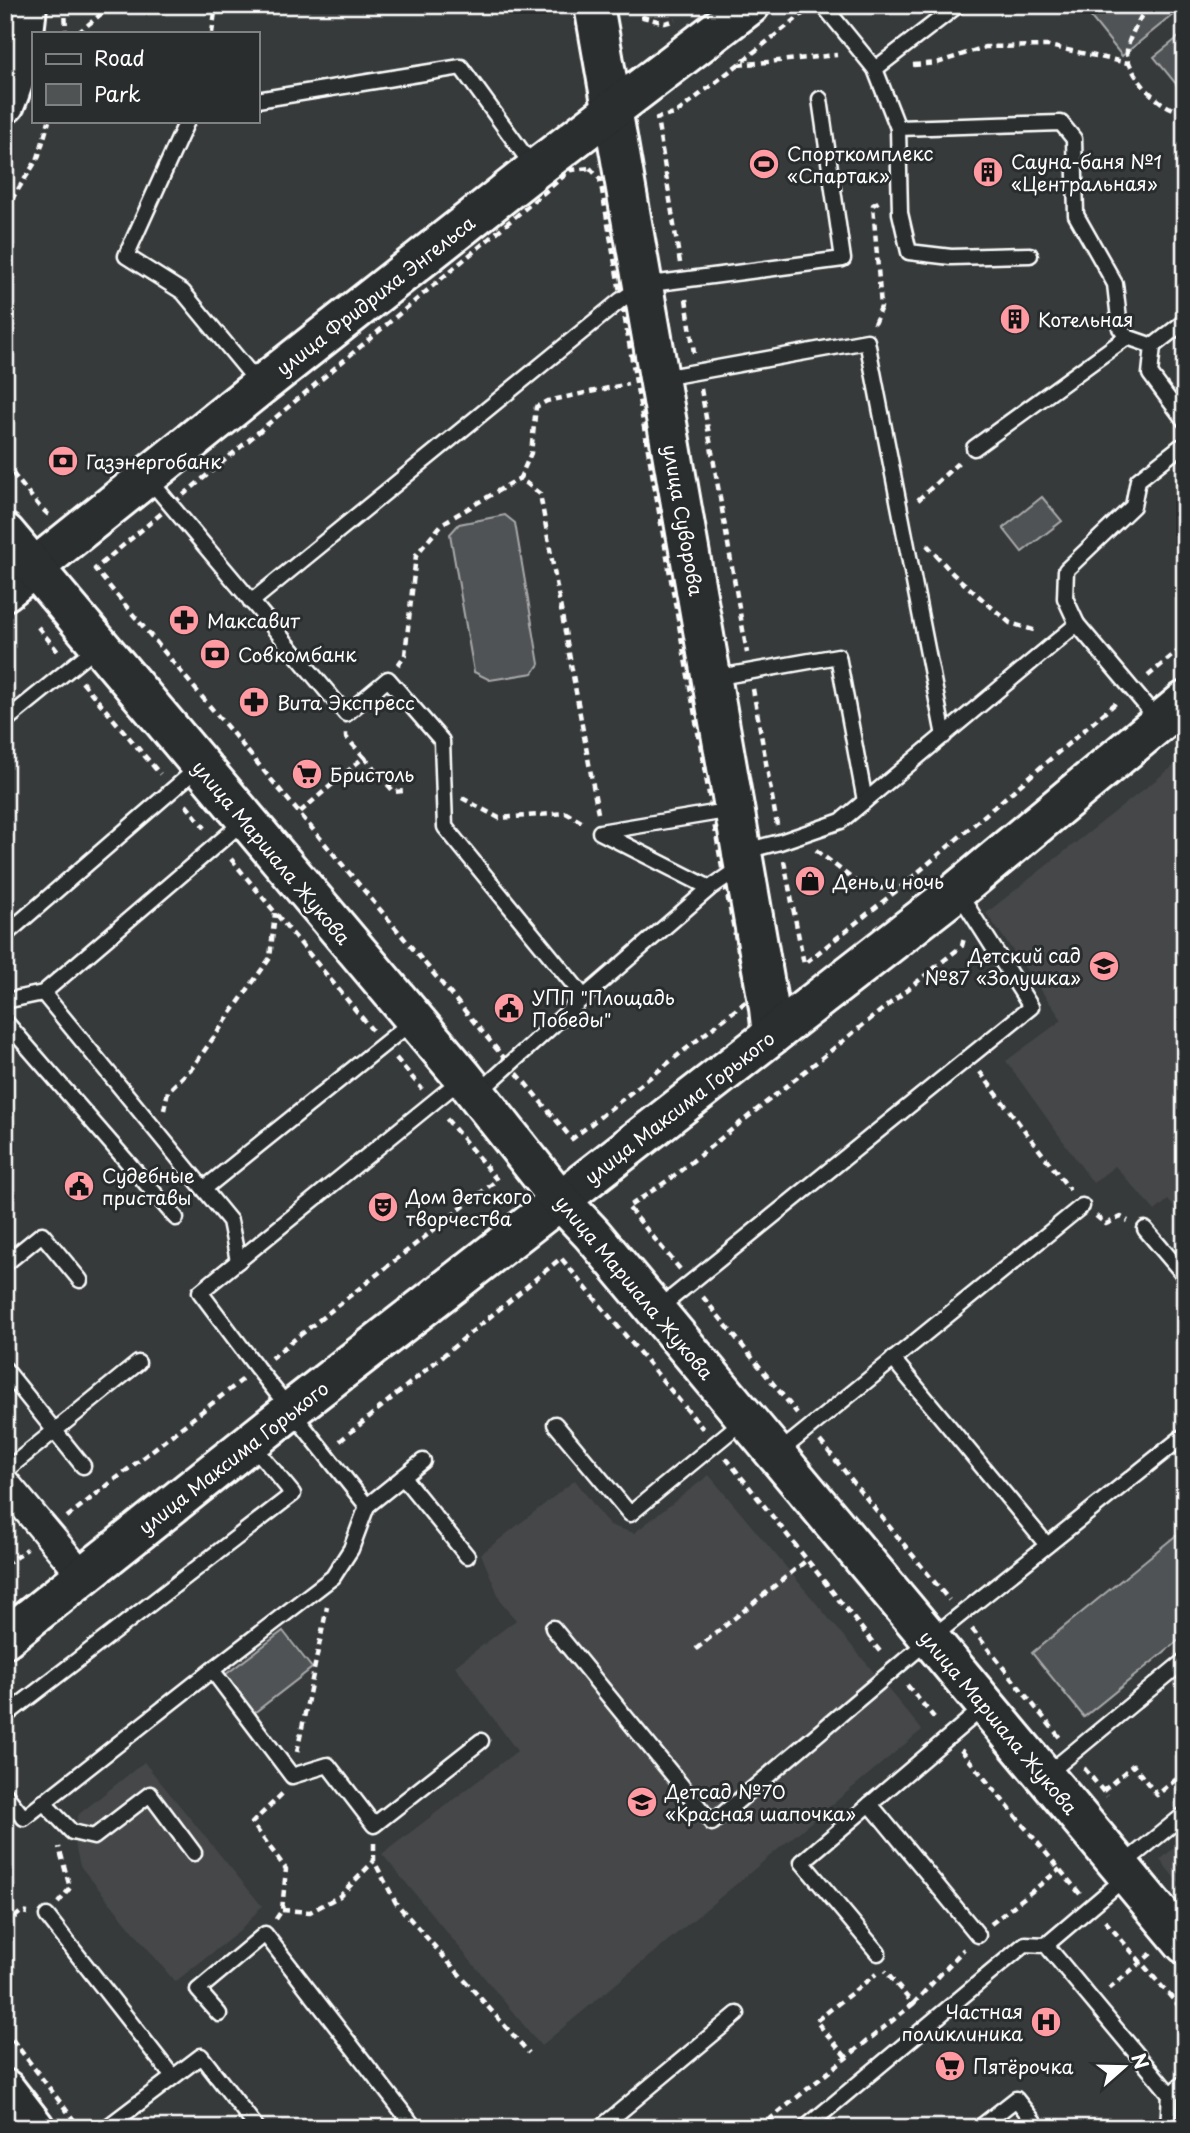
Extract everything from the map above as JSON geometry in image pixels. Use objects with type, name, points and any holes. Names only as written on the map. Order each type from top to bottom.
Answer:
[{"type":"street","points":[[5,104],[23,46],[27,5]]},
{"type":"street","name":"улица Суворова","points":[[594,5],[612,110],[632,293],[711,679],[723,811],[769,1008],[772,1035]]},
{"type":"street","name":"улица Фридриха Энгельса","points":[[5,591],[535,169],[750,5]]},
{"type":"street","name":"улица Маршала Жукова","points":[[5,533],[34,568],[85,656],[186,778],[232,832],[414,1020],[560,1200],[656,1311],[985,1706],[1058,1765],[1124,1872],[1185,1944]]},
{"type":"street","name":"улица Максима Горького","points":[[5,1638],[250,1442],[772,1035],[964,902],[1172,711]]},
{"type":"street","points":[[5,1483],[83,1576]]},
{"type":"street","points":[[5,2090],[35,2128]]},
{"type":"lane","points":[[823,5],[875,69],[898,128],[900,213],[909,252],[951,257],[1030,255]]},
{"type":"lane","points":[[875,69],[958,5]]},
{"type":"lane","points":[[259,100],[461,67],[535,169]]},
{"type":"lane","points":[[251,602],[632,293],[683,279],[843,259],[820,99]]},
{"type":"lane","points":[[187,122],[126,256],[183,292],[260,386]]},
{"type":"lane","points":[[898,128],[1061,123],[1074,139],[1076,215],[1115,284],[1120,328],[1127,337],[1153,346]]},
{"type":"lane","points":[[1185,321],[1153,346],[1150,374],[1185,421]]},
{"type":"lane","points":[[974,448],[1127,337]]},
{"type":"lane","points":[[648,381],[867,341],[944,736]]},
{"type":"lane","points":[[1172,711],[1133,688],[1077,624],[1065,598],[1066,569],[1133,506],[1138,480],[1180,447],[1185,446]]},
{"type":"lane","points":[[147,476],[346,715],[388,679],[442,741],[445,827],[584,997]]},
{"type":"lane","points":[[367,1507],[200,1292],[434,1104],[509,1066],[584,997],[736,866],[780,842],[841,821],[1077,624]]},
{"type":"lane","points":[[5,721],[85,656]]},
{"type":"lane","points":[[711,679],[838,656],[865,801]]},
{"type":"lane","points":[[5,935],[186,778]]},
{"type":"lane","points":[[600,832],[723,811]]},
{"type":"lane","points":[[5,1001],[43,993],[232,832]]},
{"type":"lane","points":[[600,832],[710,888]]},
{"type":"lane","points":[[656,1311],[1031,1007],[964,902]]},
{"type":"lane","points":[[43,993],[230,1220],[238,1261]]},
{"type":"lane","points":[[205,1188],[414,1020]]},
{"type":"lane","points":[[5,1021],[176,1218]]},
{"type":"lane","points":[[776,1454],[1082,1206]]},
{"type":"lane","points":[[1145,1230],[1185,1276]]},
{"type":"lane","points":[[5,1264],[42,1234],[79,1280]]},
{"type":"lane","points":[[893,1359],[1047,1545]]},
{"type":"lane","points":[[5,1471],[138,1363]]},
{"type":"lane","points":[[5,1369],[83,1466]]},
{"type":"lane","points":[[555,1424],[630,1514],[746,1419]]},
{"type":"lane","points":[[553,1628],[712,1823],[930,1639],[1185,1435]]},
{"type":"lane","points":[[5,1716],[293,1494],[250,1442]]},
{"type":"lane","points":[[5,1794],[24,1818],[333,1577],[351,1549],[367,1507],[423,1461]]},
{"type":"lane","points":[[403,1477],[467,1556]]},
{"type":"lane","points":[[1058,1765],[1185,1660]]},
{"type":"lane","points":[[212,1671],[292,1776],[328,1765],[374,1825],[481,1741]]},
{"type":"lane","points":[[877,1953],[802,1862],[985,1706]]},
{"type":"lane","points":[[43,1802],[72,1832],[94,1838],[150,1794],[194,1853]]},
{"type":"lane","points":[[870,1804],[978,1935]]},
{"type":"lane","points":[[805,2128],[1025,1944],[1046,1945],[1185,1814]]},
{"type":"lane","points":[[47,1916],[173,2077]]},
{"type":"lane","points":[[219,2014],[198,1990],[265,1934],[415,2128]]},
{"type":"lane","points":[[1046,1945],[1170,2094],[1168,2128]]},
{"type":"lane","points":[[600,2128],[737,2014]]},
{"type":"lane","points":[[106,2128],[201,2056],[257,2128]]},
{"type":"lane","points":[[1170,2094],[1185,2082]]},
{"type":"lane","points":[[979,2128],[1016,2099],[1039,2128]]},
{"type":"path","points":[[65,5],[66,32]]},
{"type":"path","points":[[79,32],[113,5]]},
{"type":"path","points":[[212,32],[216,5]]},
{"type":"path","points":[[636,5],[643,17],[665,23],[684,17]]},
{"type":"path","points":[[814,5],[676,114],[657,118],[697,371],[804,964],[895,892],[1185,645]]},
{"type":"path","points":[[1147,5],[1127,49],[1128,63],[1150,95],[1179,111],[1185,111]]},
{"type":"path","points":[[875,69],[937,63],[985,47],[1010,46],[1049,46],[1128,63]]},
{"type":"path","points":[[737,65],[862,53]]},
{"type":"path","points":[[5,210],[38,158],[49,122]]},
{"type":"path","points":[[590,168],[600,179],[632,293],[723,811],[736,866],[748,1000],[572,1139],[95,569],[571,170],[590,168]]},
{"type":"path","points":[[867,341],[881,307],[873,205],[900,189]]},
{"type":"path","points":[[388,679],[405,655],[416,555],[443,523],[520,478],[531,453],[536,407],[547,401],[648,381]]},
{"type":"path","points":[[974,448],[901,516],[953,574],[1010,622],[1061,638]]},
{"type":"path","points":[[5,464],[39,506],[52,517]]},
{"type":"path","points":[[520,478],[540,494],[592,774],[600,832]]},
{"type":"path","points":[[32,618],[85,656],[232,832],[275,912],[497,1180]]},
{"type":"path","points":[[346,715],[346,737],[394,792],[404,791]]},
{"type":"path","points":[[300,813],[363,757]]},
{"type":"path","points":[[444,788],[499,818],[566,813],[600,832]]},
{"type":"path","points":[[780,842],[818,850],[855,881],[895,892]]},
{"type":"path","points":[[964,902],[962,946],[670,1178],[628,1207],[960,1615],[1058,1765],[1103,1791],[1111,1801]]},
{"type":"path","points":[[160,1134],[168,1091],[192,1068],[270,958],[275,912]]},
{"type":"path","points":[[969,1057],[1082,1206],[1106,1224],[1121,1217],[1145,1230]]},
{"type":"path","points":[[325,1453],[561,1258],[1078,1892]]},
{"type":"path","points":[[696,1649],[807,1560]]},
{"type":"path","points":[[1103,1791],[1133,1765],[1157,1795],[1185,1772]]},
{"type":"path","points":[[5,1925],[20,1912],[47,1916],[70,1888],[57,1837],[43,1802]]},
{"type":"path","points":[[374,1825],[374,1861],[396,1903],[529,2053]]},
{"type":"path","points":[[282,1910],[310,1912],[340,1896],[374,1861]]},
{"type":"path","points":[[1104,1921],[1185,2013]]},
{"type":"path","points":[[1095,2001],[1140,1962]]},
{"type":"path","points":[[758,2128],[913,2004],[884,1968],[817,2021],[846,2057]]},
{"type":"path","points":[[5,2030],[80,2128]]},
{"type":"shaded area","name":"Детский сад №87 «Золушка»","points":[[1185,757],[1185,1221],[1168,1200],[1155,1211],[1115,1166],[1093,1183],[1006,1061],[1062,1020],[986,913]]},
{"type":"shaded area","name":"Детсад №70 «Красная шапочка»","points":[[709,1475],[922,1730],[541,2046],[382,1854],[517,1751],[455,1666],[516,1620],[502,1604],[481,1554],[575,1480],[609,1525],[634,1533]]},
{"type":"shaded area","points":[[144,1762],[262,1906],[240,1931],[175,1982],[80,1866],[72,1832],[79,1814]]},
{"type":"shaded area","points":[[1185,1838],[1185,1891],[1160,1860]]},
{"type":"green space","points":[[1081,5],[1185,5],[1122,56]]},
{"type":"green space","points":[[1185,32],[1185,95],[1154,57]]},
{"type":"green space","points":[[1042,497],[1062,521],[1022,552],[1003,528]]},
{"type":"green space","points":[[505,515],[515,523],[539,664],[533,673],[490,680],[474,672],[450,534],[459,524]]},
{"type":"green space","points":[[1185,1528],[1185,1635],[1084,1717],[1032,1653]]},
{"type":"green space","points":[[283,1631],[312,1668],[254,1713],[225,1675]]},
{"type":"place","name":"Спорткомплекс «Спартак»","points":[[764,164]]},
{"type":"place","name":"Сауна-баня №1 «Центральная»","points":[[988,172]]},
{"type":"place","name":"Котельная","points":[[1015,319]]},
{"type":"place","name":"Газэнергобанк","points":[[63,461]]},
{"type":"place","name":"Максавит","points":[[184,620]]},
{"type":"place","name":"Совкомбанк","points":[[215,654]]},
{"type":"place","name":"Вита Экспресс","points":[[254,702]]},
{"type":"place","name":"Бристоль","points":[[307,774]]},
{"type":"place","name":"День и ночь","points":[[810,881]]},
{"type":"place","name":"Детский сад №87 «Золушка»","points":[[1104,966]]},
{"type":"place","name":"УПП \"Площадь Победы\"","points":[[509,1008]]},
{"type":"place","name":"Судебные приставы","points":[[79,1186]]},
{"type":"place","name":"Дом детского творчества","points":[[383,1207]]},
{"type":"place","name":"Детсад №70 «Красная шапочка»","points":[[642,1802]]},
{"type":"place","name":"Частная поликлиника","points":[[1046,2022]]},
{"type":"place","name":"Пятёрочка","points":[[950,2066]]}]
